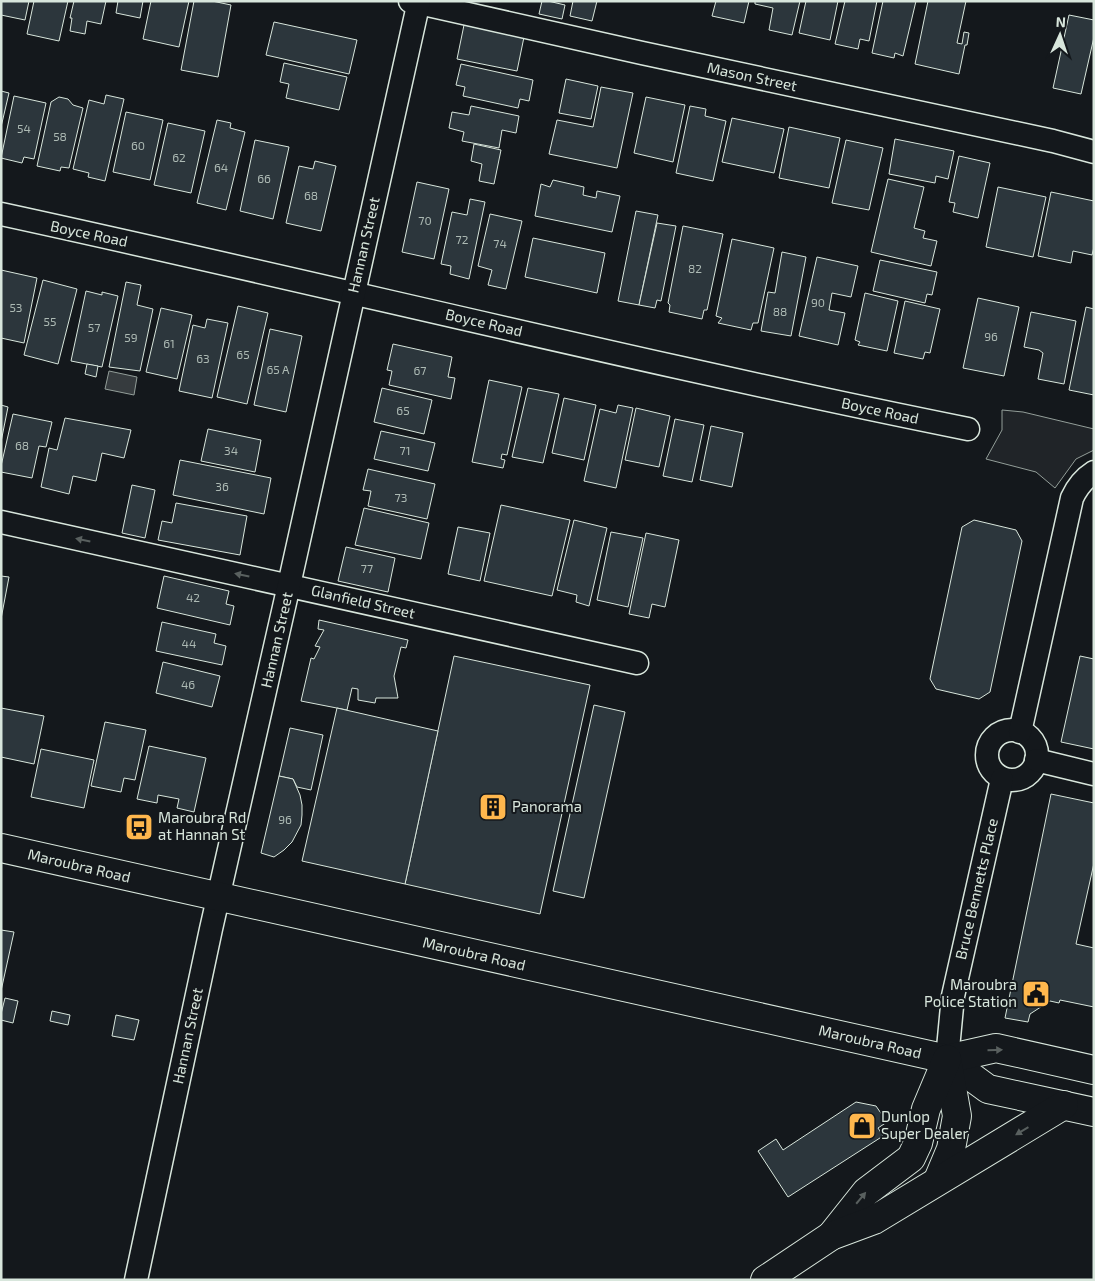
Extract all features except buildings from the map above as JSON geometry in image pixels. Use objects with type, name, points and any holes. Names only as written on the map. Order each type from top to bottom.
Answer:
[{"type":"main road","name":"Maroubra Road","points":[[1,848],[948,1059],[988,1089],[1094,1112]]},
{"type":"main road","name":"Maroubra Road","points":[[948,1059],[996,1048],[1094,1070]]},
{"type":"main road","points":[[938,1180],[952,1149],[957,1116],[948,1059]]},
{"type":"main road","points":[[831,1236],[866,1192],[911,1158],[918,1143],[926,1109],[948,1059]]},
{"type":"main road","points":[[765,1280],[831,1236],[874,1220],[1064,1105]]},
{"type":"street","name":"Mason Street","points":[[416,2],[642,54],[1044,139],[1094,152]]},
{"type":"street","name":"Hannan Street","points":[[136,1280],[218,896],[289,585],[416,2]]},
{"type":"street","name":"Boyce Road","points":[[1,214],[757,386],[968,429]]},
{"type":"street","points":[[1020,732],[1072,498],[1085,478],[1094,472]]},
{"type":"street","name":"Glanfield Street","points":[[1,522],[637,663]]},
{"type":"street","points":[[1013,730],[1020,732],[1026,735],[1035,746],[1037,753],[1034,767],[1024,777],[1016,780],[1002,778],[996,775],[988,765],[986,759],[987,750],[990,743],[1000,733],[1013,730]]},
{"type":"street","points":[[1036,760],[1094,774]]},
{"type":"street","name":"Bruce Bennetts Place","points":[[948,1059],[953,996],[1002,778]]},
{"type":"shaded area","points":[[109,371],[137,377],[134,395],[105,389]]},
{"type":"shaded area","points":[[1002,410],[1023,412],[1094,429],[1094,450],[1076,459],[1055,488],[1036,472],[986,459],[1002,430]]},
{"type":"place","name":"Panorama","points":[[493,807]]},
{"type":"place","name":"Maroubra Rd at Hannan St","points":[[139,827]]},
{"type":"place","name":"Maroubra Police Station","points":[[1036,994]]},
{"type":"place","name":"Dunlop Super Dealer","points":[[862,1126]]}]
